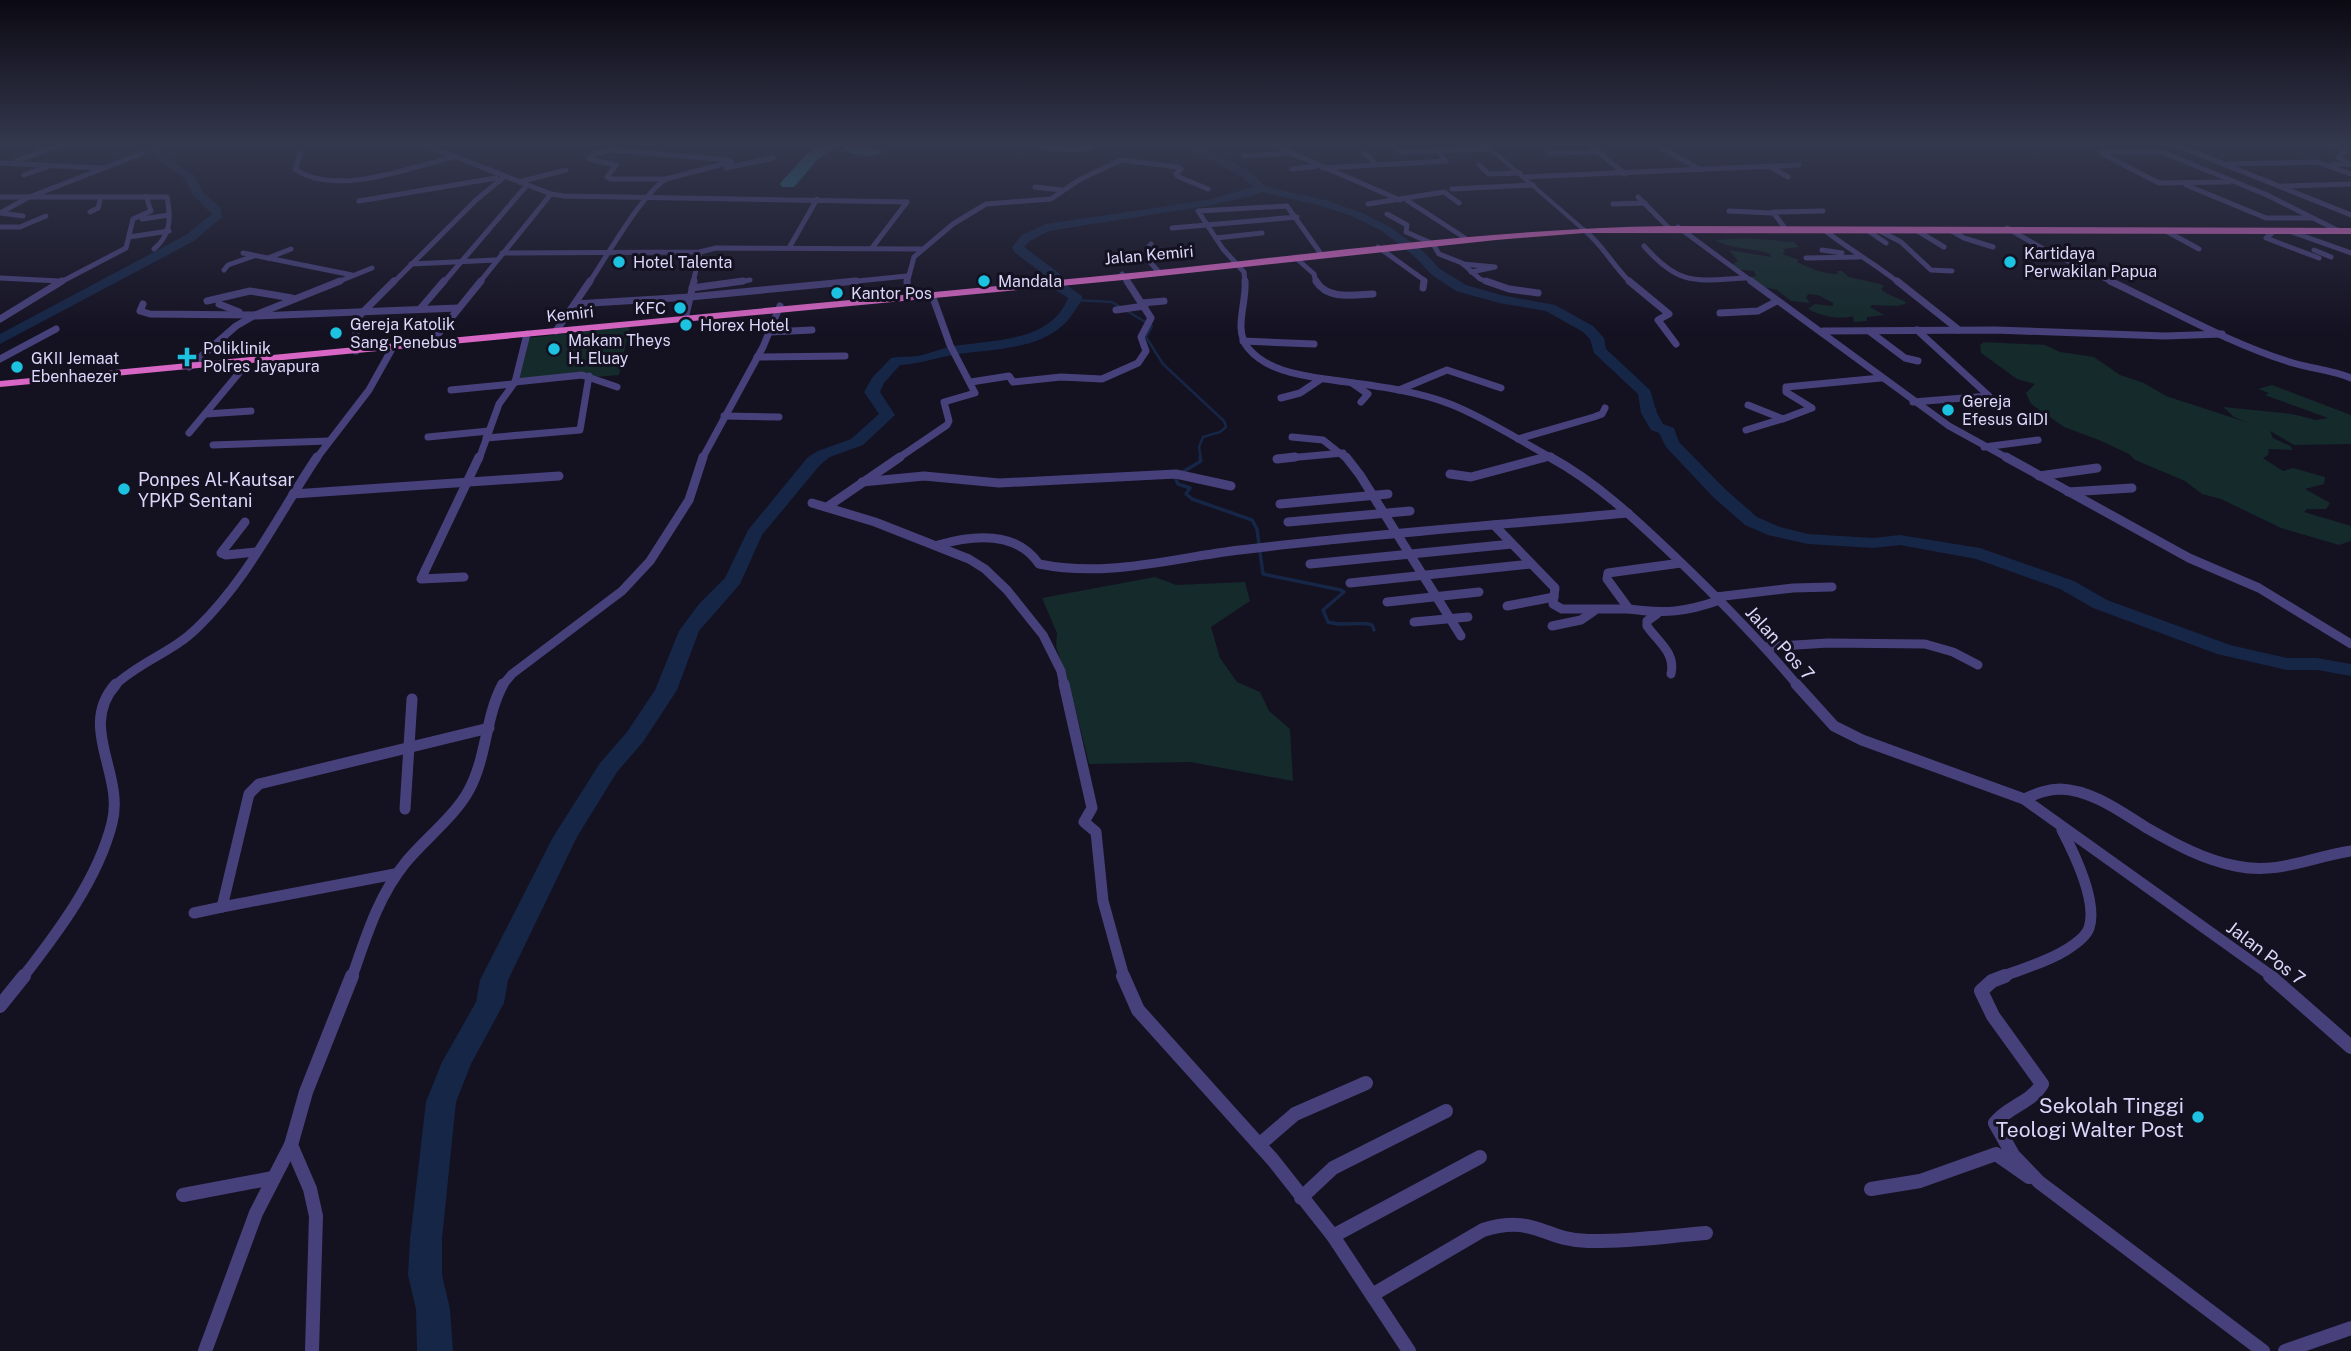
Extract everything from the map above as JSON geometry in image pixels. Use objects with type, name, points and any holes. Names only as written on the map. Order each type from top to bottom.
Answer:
[{"type":"highway","name":"Jalan Kemiri","points":[[1675,228],[1882,229]]},
{"type":"highway","name":"Jalan Kemiri","points":[[1123,275],[1582,229]]},
{"type":"highway","name":"Jalan Kemiri","points":[[1429,243],[1582,229],[2009,229],[2167,235],[2199,230],[2351,230]]},
{"type":"highway","points":[[1882,229],[2338,230]]},
{"type":"highway","name":"Jalan Kemiri","points":[[1123,275],[1385,248]]},
{"type":"highway","name":"Kemiri","points":[[0,382],[1123,275]]},
{"type":"highway","name":"Kemiri","points":[[908,295],[932,295],[1022,284]]},
{"type":"highway","name":"Kemiri","points":[[356,349],[557,330]]},
{"type":"highway","name":"Kemiri","points":[[192,365],[320,352]]},
{"type":"street","points":[[90,212],[98,208]]},
{"type":"street","points":[[132,220],[150,211],[149,208]]},
{"type":"street","points":[[154,249],[168,236],[168,208]]},
{"type":"street","points":[[356,349],[354,322],[468,208]]},
{"type":"street","points":[[420,309],[507,208]]},
{"type":"street","points":[[432,342],[539,208]]},
{"type":"street","points":[[557,330],[640,208]]},
{"type":"street","points":[[789,248],[812,208]]},
{"type":"street","points":[[872,248],[902,208]]},
{"type":"street","points":[[908,295],[906,276],[911,262],[921,250],[953,224],[979,208]]},
{"type":"street","points":[[1241,208],[1198,210],[1216,238],[1238,264],[1246,281],[1240,328],[1243,341],[1314,344]]},
{"type":"street","points":[[1292,208],[1321,254]]},
{"type":"street","points":[[1415,208],[1465,238]]},
{"type":"street","points":[[1559,208],[1600,243],[1600,250],[1619,271],[1667,313],[1669,316],[1658,320],[1676,344]]},
{"type":"street","points":[[1651,208],[1675,228],[1822,331],[1913,402],[1984,447],[2189,558],[2259,588],[2351,643]]},
{"type":"street","points":[[2241,208],[2260,216],[2314,218]]},
{"type":"street","points":[[2292,208],[2338,230]]},
{"type":"street","points":[[2333,208],[2351,215]]},
{"type":"street","points":[[1729,211],[1823,211]]},
{"type":"street","points":[[0,213],[23,216]]},
{"type":"street","points":[[1772,213],[1784,228]]},
{"type":"street","points":[[1387,214],[1407,226],[1406,232],[1429,243],[1443,257],[1463,264],[1495,267],[1471,272]]},
{"type":"street","points":[[132,220],[169,215]]},
{"type":"street","points":[[0,227],[20,227],[46,216]]},
{"type":"street","points":[[1172,228],[1297,217]]},
{"type":"street","points":[[0,319],[62,281],[124,250],[132,220]]},
{"type":"street","points":[[1823,229],[1859,256],[1860,262],[1836,264]]},
{"type":"street","points":[[1882,229],[1901,242],[1931,270],[1952,271]]},
{"type":"street","points":[[2009,229],[2047,251],[2222,334],[2297,365],[2332,370],[2350,379]]},
{"type":"street","points":[[1867,230],[1886,243]]},
{"type":"street","points":[[1916,230],[1944,247]]},
{"type":"street","points":[[1950,230],[1964,238],[1993,247]]},
{"type":"street","points":[[2199,230],[2211,236]]},
{"type":"street","points":[[129,237],[169,231]]},
{"type":"street","points":[[2266,231],[2271,234],[2266,238],[2319,258]]},
{"type":"street","points":[[2289,231],[2351,253]]},
{"type":"street","points":[[1216,238],[1262,233]]},
{"type":"street","points":[[2167,235],[2199,250]]},
{"type":"street","points":[[1151,244],[1147,249],[1149,261],[1158,271]]},
{"type":"street","points":[[2283,245],[2300,245],[2331,257]]},
{"type":"street","points":[[1644,246],[1658,263],[1677,276],[1709,280],[1745,278]]},
{"type":"street","points":[[502,253],[700,252],[716,248],[921,250]]},
{"type":"street","points":[[1385,248],[1424,280],[1423,288]]},
{"type":"street","points":[[267,258],[291,249]]},
{"type":"street","points":[[1822,250],[1870,260],[1959,330]]},
{"type":"street","points":[[686,317],[700,252]]},
{"type":"street","points":[[243,253],[353,275]]},
{"type":"street","points":[[225,270],[229,265],[256,256]]},
{"type":"street","points":[[1806,258],[1859,256]]},
{"type":"street","points":[[1297,259],[1314,274],[1314,281],[1320,290],[1333,294],[1374,294]]},
{"type":"street","points":[[411,264],[496,260]]},
{"type":"street","points":[[1463,264],[1480,279],[1502,287],[1538,293]]},
{"type":"street","points":[[192,365],[251,315],[372,268]]},
{"type":"street","points":[[1123,275],[1143,304],[1149,323],[1141,339],[1149,363]]},
{"type":"street","points":[[575,304],[690,297],[906,276]]},
{"type":"street","points":[[0,278],[62,281]]},
{"type":"street","points":[[0,287],[16,279]]},
{"type":"street","points":[[692,288],[750,280]]},
{"type":"street","points":[[207,301],[236,290],[248,289],[293,298]]},
{"type":"street","points":[[827,507],[947,425],[949,421],[943,402],[975,393],[950,345],[932,295]]},
{"type":"street","points":[[1123,309],[1164,300]]},
{"type":"street","points":[[1720,313],[1758,311],[1777,301]]},
{"type":"street","points":[[143,304],[140,311],[150,314],[251,315],[458,308]]},
{"type":"street","points":[[219,304],[251,315]]},
{"type":"street","points":[[205,1351],[256,1213],[291,1145],[306,1093],[346,995],[373,914],[395,874],[475,782],[496,699],[506,679],[622,592],[650,561],[689,500],[699,465],[780,308]]},
{"type":"street","points":[[0,359],[56,329]]},
{"type":"street","points":[[769,332],[812,330]]},
{"type":"street","points":[[1913,402],[1989,396],[1917,330]]},
{"type":"street","points":[[1822,331],[1959,330],[2165,336],[2222,334]]},
{"type":"street","points":[[1869,331],[1905,358],[1918,361]]},
{"type":"street","points":[[464,577],[421,579],[469,480],[499,404],[514,383],[527,334]]},
{"type":"street","name":"Jalan Pos 7","points":[[1243,341],[1256,356],[1274,367],[1322,378],[1399,390],[1460,409],[1580,472],[1628,513],[1718,599],[1764,647],[1821,714],[1844,732],[2024,799],[2285,986],[2351,1047]]},
{"type":"street","points":[[0,1006],[48,943],[101,857],[111,829],[116,798],[99,742],[98,720],[105,698],[127,674],[196,630],[226,596],[329,440],[381,371],[393,347]]},
{"type":"street","points":[[971,383],[1009,376],[1013,382],[1061,377],[1102,379],[1138,363],[1146,351]]},
{"type":"street","points":[[757,357],[845,356]]},
{"type":"street","points":[[189,433],[249,361]]},
{"type":"street","points":[[1399,390],[1447,370],[1501,388]]},
{"type":"street","points":[[428,437],[580,430],[589,376]]},
{"type":"street","points":[[451,390],[589,376],[617,387]]},
{"type":"street","points":[[1281,398],[1300,393],[1322,378]]},
{"type":"street","points":[[1746,430],[1812,408],[1786,392],[1786,387],[1881,378]]},
{"type":"street","points":[[1348,381],[1368,394],[1361,402]]},
{"type":"street","points":[[1748,405],[1783,419]]},
{"type":"street","points":[[1518,439],[1587,420],[1602,414],[1605,408]]},
{"type":"street","points":[[206,414],[251,411]]},
{"type":"street","points":[[724,416],[779,416]]},
{"type":"street","points":[[1292,437],[1319,437],[1343,453],[1461,636]]},
{"type":"street","points":[[213,445],[329,440]]},
{"type":"street","points":[[1984,447],[2038,440]]},
{"type":"street","points":[[1277,459],[1343,453]]},
{"type":"street","points":[[1450,474],[1471,477],[1551,456]]},
{"type":"street","points":[[2038,477],[2097,468]]},
{"type":"street","points":[[862,482],[924,476],[999,483],[1176,474],[1231,486]]},
{"type":"street","points":[[293,494],[559,476]]},
{"type":"street","points":[[2067,492],[2132,488]]},
{"type":"street","points":[[1280,504],[1388,494]]},
{"type":"street","points":[[813,503],[937,545],[976,562],[991,574],[1033,621],[1057,659],[1066,685],[1092,808],[1084,822],[1096,832],[1103,901],[1129,994],[1158,1035],[1260,1144],[1333,1236],[1409,1351]]},
{"type":"street","points":[[1288,522],[1410,511]]},
{"type":"street","points":[[937,545],[960,540],[1003,540],[1026,546],[1035,553],[1039,564],[1045,567],[1088,570],[1165,564],[1248,549],[1628,513]]},
{"type":"street","points":[[244,522],[221,553],[226,555],[256,552]]},
{"type":"street","points":[[1494,525],[1555,588],[1553,604],[1558,608],[1629,609],[1657,614],[1694,609],[1718,599],[1793,588],[1832,587]]},
{"type":"street","points":[[1310,564],[1512,544]]},
{"type":"street","points":[[1629,609],[1607,579],[1608,573],[1681,563]]},
{"type":"street","points":[[1350,583],[1531,564]]},
{"type":"street","points":[[1387,602],[1479,592]]},
{"type":"street","points":[[1507,606],[1554,597]]},
{"type":"street","points":[[1552,626],[1581,620],[1594,610]]},
{"type":"street","points":[[1657,614],[1647,621],[1647,626],[1671,657],[1671,674]]},
{"type":"street","points":[[1414,622],[1468,617]]},
{"type":"street","points":[[1764,647],[1828,643],[1925,644],[1953,652],[1978,665]]},
{"type":"street","points":[[405,809],[412,699]]},
{"type":"street","points":[[222,907],[239,831],[253,789],[267,780],[489,728]]},
{"type":"street","points":[[2024,799],[2035,792],[2064,789],[2091,795],[2180,845],[2219,862],[2245,868],[2280,871],[2337,852],[2351,851]]},
{"type":"street","points":[[2059,824],[2073,852],[2091,905],[2089,928],[2080,940],[2065,951],[1992,981],[1981,991],[1993,1016],[2042,1084],[2032,1098],[1999,1115],[1995,1123],[2013,1155],[2032,1178],[2139,1262],[2263,1351]]},
{"type":"street","points":[[194,913],[395,874]]},
{"type":"street","points":[[1260,1144],[1270,1130],[1293,1115],[1366,1083]]},
{"type":"street","points":[[1301,1198],[1333,1168],[1446,1111]]},
{"type":"street","points":[[291,1145],[312,1193],[316,1215],[310,1306],[312,1351]]},
{"type":"street","points":[[1871,1189],[1909,1185],[1949,1174],[1996,1154],[2019,1172],[2032,1178]]},
{"type":"street","points":[[1333,1236],[1480,1157]]},
{"type":"street","points":[[183,1195],[272,1178]]},
{"type":"street","points":[[1372,1295],[1483,1230],[1499,1225],[1517,1223],[1573,1241],[1706,1233]]},
{"type":"street","points":[[2285,1351],[2351,1328]]},
{"type":"green space","points":[[1745,238],[1794,242],[1799,247],[1783,249],[1785,251],[1782,254],[1817,271],[1838,274],[1837,271],[1842,271],[1849,277],[1880,284],[1884,286],[1881,289],[1884,292],[1907,303],[1898,306],[1872,305],[1870,307],[1884,315],[1854,322],[1853,316],[1836,317],[1808,309],[1815,304],[1833,306],[1833,303],[1818,295],[1808,294],[1806,298],[1810,303],[1791,301],[1777,290],[1758,286],[1747,277],[1756,276],[1754,271],[1735,269],[1731,265],[1738,261],[1729,250],[1771,257],[1770,254],[1715,240]]},
{"type":"green space","points":[[630,326],[619,375],[518,383],[528,338]]},
{"type":"green space","points":[[1984,342],[2045,345],[2060,352],[2094,357],[2120,375],[2144,383],[2166,396],[2249,423],[2234,417],[2223,407],[2292,414],[2316,420],[2328,418],[2265,395],[2269,393],[2258,389],[2272,385],[2351,415],[2351,444],[2294,445],[2270,431],[2273,438],[2293,450],[2269,449],[2268,455],[2263,458],[2283,471],[2293,468],[2325,477],[2324,484],[2305,489],[2330,503],[2326,509],[2307,509],[2304,512],[2351,526],[2351,541],[2339,545],[2281,528],[2221,499],[2202,494],[2185,481],[2135,460],[2129,454],[2099,440],[2064,427],[2031,404],[2026,393],[2035,384],[2017,379],[1981,353],[1980,345]]},
{"type":"green space","points":[[1155,577],[1176,585],[1245,582],[1250,601],[1211,627],[1220,658],[1237,682],[1260,692],[1269,711],[1290,729],[1293,781],[1190,762],[1089,764],[1056,646],[1057,633],[1042,598]]},
{"type":"waterway","points":[[0,340],[190,238],[218,215],[215,208]]},
{"type":"waterway","points":[[435,1351],[433,1309],[425,1275],[426,1239],[441,1102],[457,1062],[490,1003],[494,980],[565,837],[608,768],[635,737],[666,690],[689,631],[706,608],[733,580],[754,534],[814,461],[824,454],[857,442],[887,415],[872,392],[877,381],[896,361],[918,360],[950,351],[998,346],[1032,337],[1058,323],[1075,300],[1075,296],[1059,286],[1055,276],[1019,250],[1018,247],[1026,238],[1046,228],[1174,208]]},
{"type":"waterway","points":[[1339,208],[1386,229],[1418,253],[1436,272],[1461,288],[1499,299],[1550,308],[1588,329],[1597,338],[1599,350],[1645,393],[1649,413],[1657,427],[1668,431],[1667,435],[1672,444],[1719,493],[1751,521],[1774,531],[1808,539],[1873,543],[1900,540],[1980,554],[2067,585],[2100,604],[2224,650],[2287,664],[2317,664],[2351,670]]},
{"type":"waterway","points":[[1075,300],[1112,302],[1152,326],[1146,337],[1163,364],[1224,421],[1226,427],[1220,432],[1203,437],[1199,447],[1201,459]]},
{"type":"waterway","points":[[1181,473],[1201,461],[1200,457]]},
{"type":"waterway","points":[[1174,475],[1178,484],[1190,488],[1186,494],[1192,499],[1252,520],[1257,529],[1263,574],[1341,590],[1344,592],[1323,610],[1328,622],[1372,625],[1374,630]]},
{"type":"place","name":"Hotel Talenta","points":[[619,262]]},
{"type":"place","name":"Kartidaya Perwakilan Papua","points":[[2010,262]]},
{"type":"place","name":"Mandala","points":[[984,281]]},
{"type":"place","name":"Kantor Pos","points":[[837,293]]},
{"type":"place","name":"KFC","points":[[680,308]]},
{"type":"place","name":"Horex Hotel","points":[[686,325]]},
{"type":"place","name":"Gereja Katolik Sang Penebus","points":[[336,333]]},
{"type":"place","name":"Makam Theys H. Eluay","points":[[554,349]]},
{"type":"place","name":"Poliklinik Polres Jayapura","points":[[187,357]]},
{"type":"place","name":"GKII Jemaat Ebenhaezer","points":[[17,367]]},
{"type":"place","name":"Gereja Efesus GIDI","points":[[1948,410]]},
{"type":"place","name":"Ponpes Al-Kautsar YPKP Sentani","points":[[124,489]]},
{"type":"place","name":"Sekolah Tinggi Teologi Walter Post","points":[[2198,1117]]}]
